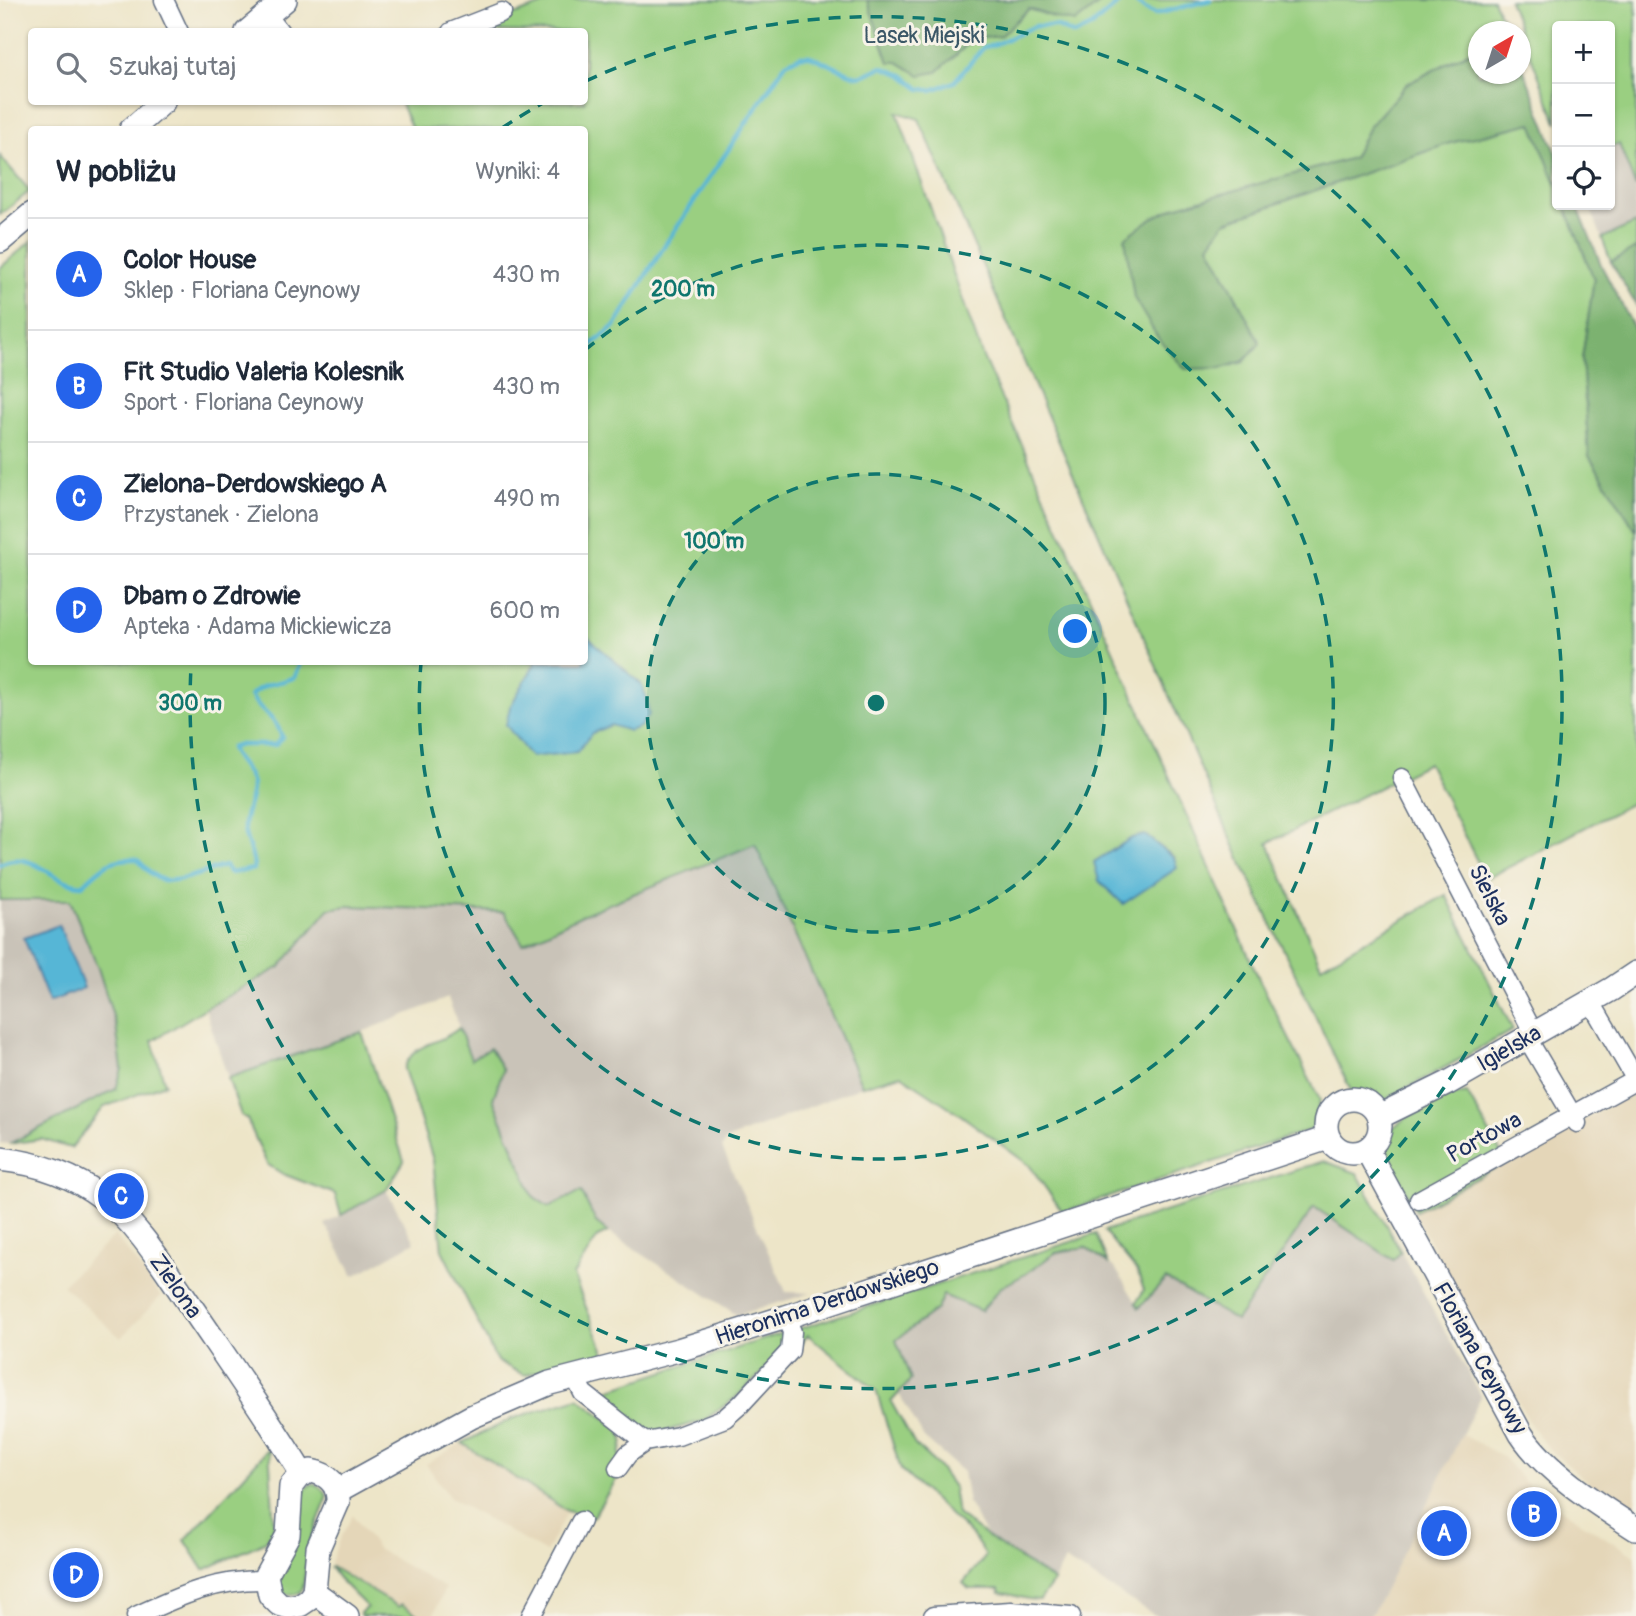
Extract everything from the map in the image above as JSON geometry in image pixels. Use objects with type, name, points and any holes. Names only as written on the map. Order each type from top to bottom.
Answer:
[{"type":"street","points":[[164,0],[177,28]]},
{"type":"street","points":[[274,23],[285,0]]},
{"type":"street","points":[[460,28],[502,12]]},
{"type":"street","points":[[136,126],[160,105]]},
{"type":"street","points":[[0,241],[28,217]]},
{"type":"street","name":"Sielska","points":[[1402,778],[1530,1036]]},
{"type":"street","name":"Igielska","points":[[1379,1117],[1448,1083],[1591,1002],[1636,973]]},
{"type":"street","name":"Portowa","points":[[1419,1200],[1574,1120],[1636,1080],[1591,1002]]},
{"type":"street","points":[[1530,1036],[1574,1120]]},
{"type":"street","points":[[1360,1099],[1375,1109],[1379,1117],[1380,1132],[1367,1150],[1349,1154],[1340,1151],[1328,1138],[1325,1130],[1328,1114],[1343,1100],[1360,1099]]},
{"type":"street","name":"Hieronima Derdowskiego","points":[[337,1491],[471,1417],[529,1391],[786,1317],[1328,1138]]},
{"type":"street","name":"Floriana Ceynowy","points":[[1367,1150],[1531,1450],[1606,1510],[1636,1529]]},
{"type":"street","name":"Zielona","points":[[0,1159],[36,1164],[62,1174],[101,1196],[120,1212],[147,1243],[302,1474]]},
{"type":"street","points":[[618,1468],[628,1454],[645,1442],[678,1436],[725,1418],[741,1404],[790,1351],[792,1332],[786,1317]]},
{"type":"street","points":[[575,1377],[583,1393],[645,1442]]},
{"type":"street","points":[[311,1471],[320,1473],[333,1483],[337,1491],[337,1507],[318,1548],[314,1592],[304,1603],[288,1611],[274,1600],[265,1580],[288,1535],[290,1489],[302,1474],[311,1471]]},
{"type":"street","points":[[531,1616],[581,1521]]},
{"type":"street","points":[[136,1616],[212,1585],[234,1580],[265,1580]]},
{"type":"street","points":[[314,1592],[347,1616]]},
{"type":"street","points":[[933,1616],[1012,1611],[1071,1616]]},
{"type":"shaded area","points":[[1619,144],[1636,188],[1636,223],[1602,238],[1591,210],[1615,210],[1615,145]]},
{"type":"shaded area","points":[[755,844],[862,1086],[726,1140],[722,1148],[786,1292],[811,1293],[737,1315],[608,1232],[596,1222],[581,1191],[549,1207],[533,1196],[493,1099],[471,1059],[448,998],[362,1032],[228,1078],[205,1008],[280,967],[329,909],[348,906],[504,912],[523,944],[582,915]]},
{"type":"shaded area","points":[[0,900],[70,900],[98,968],[116,1026],[122,1069],[116,1089],[9,1144],[0,1143]]},
{"type":"shaded area","points":[[1636,1091],[1636,1515],[1607,1497],[1549,1449],[1532,1427],[1414,1213]]},
{"type":"shaded area","points":[[386,1190],[415,1242],[354,1276],[325,1224]]},
{"type":"shaded area","points":[[1314,1207],[1392,1260],[1401,1252],[1481,1396],[1370,1616],[1156,1616],[1065,1560],[1054,1581],[987,1537],[968,1503],[963,1472],[924,1438],[899,1394],[911,1380],[896,1340],[937,1309],[943,1294],[981,1311],[1000,1288],[1055,1253],[1085,1247],[1115,1268],[1139,1307],[1166,1279],[1236,1320]]},
{"type":"shaded area","points":[[115,1235],[161,1296],[121,1338],[62,1285]]},
{"type":"shaded area","points":[[1461,1434],[1502,1456],[1535,1493],[1636,1557],[1636,1616],[1370,1616]]},
{"type":"shaded area","points":[[462,1443],[567,1511],[546,1553],[450,1498],[426,1464]]},
{"type":"shaded area","points":[[353,1515],[377,1549],[445,1588],[433,1616],[420,1616],[401,1605],[399,1607],[330,1566],[339,1540]]},
{"type":"green space","points":[[556,0],[867,0],[889,62],[898,62],[909,69],[952,59],[973,39],[1000,36],[1029,9],[1076,22],[1104,0],[1493,0],[1503,21],[1468,21],[1468,52],[1407,84],[1369,127],[1353,158],[1175,207],[1222,368],[1244,362],[1260,343],[1209,245],[1225,222],[1450,143],[1532,123],[1552,173],[1552,210],[1567,210],[1594,279],[1582,359],[1589,456],[1636,531],[1636,805],[1634,802],[1486,879],[1428,763],[1268,843],[1321,966],[1446,895],[1513,1030],[1382,1102],[1352,1093],[1235,848],[919,119],[897,112],[982,355],[1260,981],[1320,1100],[1313,1129],[1063,1212],[1029,1165],[901,1075],[862,1086],[755,844],[582,915],[523,944],[504,912],[348,906],[329,909],[280,967],[152,1041],[165,1084],[104,1107],[71,1148],[41,1139],[9,1144],[116,1089],[122,1069],[116,1026],[98,968],[70,900],[0,900],[0,268],[28,244],[28,665],[534,665],[510,707],[592,733],[611,725],[641,684],[588,638],[588,126],[411,126],[401,105],[588,105],[588,28],[477,28]],"holes":[[[1144,835],[1174,857],[1094,862],[1132,838]]]},
{"type":"green space","name":"Lasek Miejski","points":[[867,0],[1104,0],[1076,22],[1029,9],[1000,36],[973,39],[937,72],[920,75],[898,62],[889,62]]},
{"type":"green space","points":[[1509,0],[1636,0],[1636,188],[1619,144],[1615,145],[1615,21],[1552,21],[1552,110],[1531,56],[1531,21],[1517,21]]},
{"type":"green space","points":[[1468,52],[1468,84],[1529,84],[1552,142],[1552,173],[1532,123],[1450,143],[1225,222],[1209,245],[1260,343],[1244,361],[1222,368],[1185,369],[1158,338],[1134,298],[1125,238],[1152,218],[1175,207],[1353,158],[1369,127],[1407,84]]},
{"type":"green space","points":[[0,156],[28,189],[28,193],[0,215]]},
{"type":"green space","points":[[1567,210],[1579,210],[1602,267],[1636,332],[1636,531],[1589,456],[1582,359],[1594,279]]},
{"type":"green space","points":[[1636,223],[1636,248],[1611,262],[1602,238]]},
{"type":"green space","points":[[1636,248],[1636,305],[1611,262]]},
{"type":"green space","points":[[459,1028],[471,1059],[490,1048],[503,1070],[493,1099],[533,1196],[549,1207],[581,1191],[596,1222],[608,1232],[598,1237],[573,1275],[605,1354],[524,1375],[497,1361],[442,1250],[433,1160],[404,1069],[408,1060],[420,1048]]},
{"type":"green space","points":[[362,1032],[404,1161],[386,1190],[341,1215],[335,1194],[283,1174],[267,1164],[247,1119],[241,1115],[228,1078]]},
{"type":"green space","points":[[1467,1093],[1506,1162],[1416,1211],[1379,1142],[1396,1125],[1419,1110],[1443,1099]]},
{"type":"green space","points":[[1324,1161],[1357,1173],[1401,1252],[1393,1260],[1314,1207],[1236,1321],[1166,1279],[1139,1308],[1136,1303],[1144,1290],[1137,1271],[1104,1231]]},
{"type":"green space","points":[[1096,1234],[1108,1263],[1085,1247],[1055,1253],[1000,1288],[981,1311],[943,1295],[937,1309],[896,1340],[911,1380],[891,1402],[915,1445],[937,1465],[953,1487],[957,1514],[1054,1581],[1040,1600],[1000,1593],[999,1589],[969,1589],[963,1583],[986,1556],[972,1535],[901,1470],[876,1390],[808,1335],[798,1346],[798,1329]]},
{"type":"green space","points":[[786,1332],[787,1345],[775,1361],[735,1398],[703,1421],[658,1433],[638,1429],[592,1395]]},
{"type":"green space","points":[[578,1398],[620,1429],[623,1441],[620,1455],[628,1461],[592,1518],[567,1511],[462,1443],[514,1418]]},
{"type":"green space","points":[[269,1448],[274,1527],[266,1541],[204,1570],[185,1540]]},
{"type":"green space","points":[[311,1484],[322,1488],[327,1499],[309,1543],[303,1588],[299,1593],[285,1594],[280,1589],[278,1579],[291,1549],[301,1493]]},
{"type":"green space","points":[[330,1566],[399,1607],[401,1604],[420,1616],[362,1616],[360,1613],[367,1607],[338,1578]]},
{"type":"water","points":[[588,638],[641,684],[649,715],[640,727],[629,731],[611,725],[592,733],[577,752],[531,757],[506,725],[510,707],[534,665],[588,665]]},
{"type":"water","points":[[1145,835],[1174,858],[1177,868],[1123,904],[1099,881],[1094,862],[1132,838]]},
{"type":"water","points":[[59,925],[84,988],[49,1002],[24,938]]},
{"type":"waterway","points":[[588,348],[615,326],[663,248],[786,63],[801,56],[810,56],[856,76],[882,67],[903,75],[920,89],[932,90],[954,82],[984,47],[1035,26],[1056,26],[1074,35],[1092,26],[1122,0]]},
{"type":"waterway","points":[[1132,0],[1156,14],[1210,0]]},
{"type":"waterway","points":[[0,864],[23,860],[60,879],[82,885],[106,865],[127,859],[137,859],[152,874],[163,880],[186,878],[225,866],[230,873],[254,869],[244,826],[252,787],[231,748],[240,745],[275,745],[282,737],[275,723],[251,695],[267,685],[295,677],[299,665]]},
{"type":"place","name":"Zielona-Derdowskiego A","points":[[121,1196]]},
{"type":"place","name":"Fit Studio Valeria Kolesnik","points":[[1534,1514]]},
{"type":"place","name":"Color House","points":[[1444,1533]]},
{"type":"place","name":"Dbam o Zdrowie","points":[[76,1575]]}]
